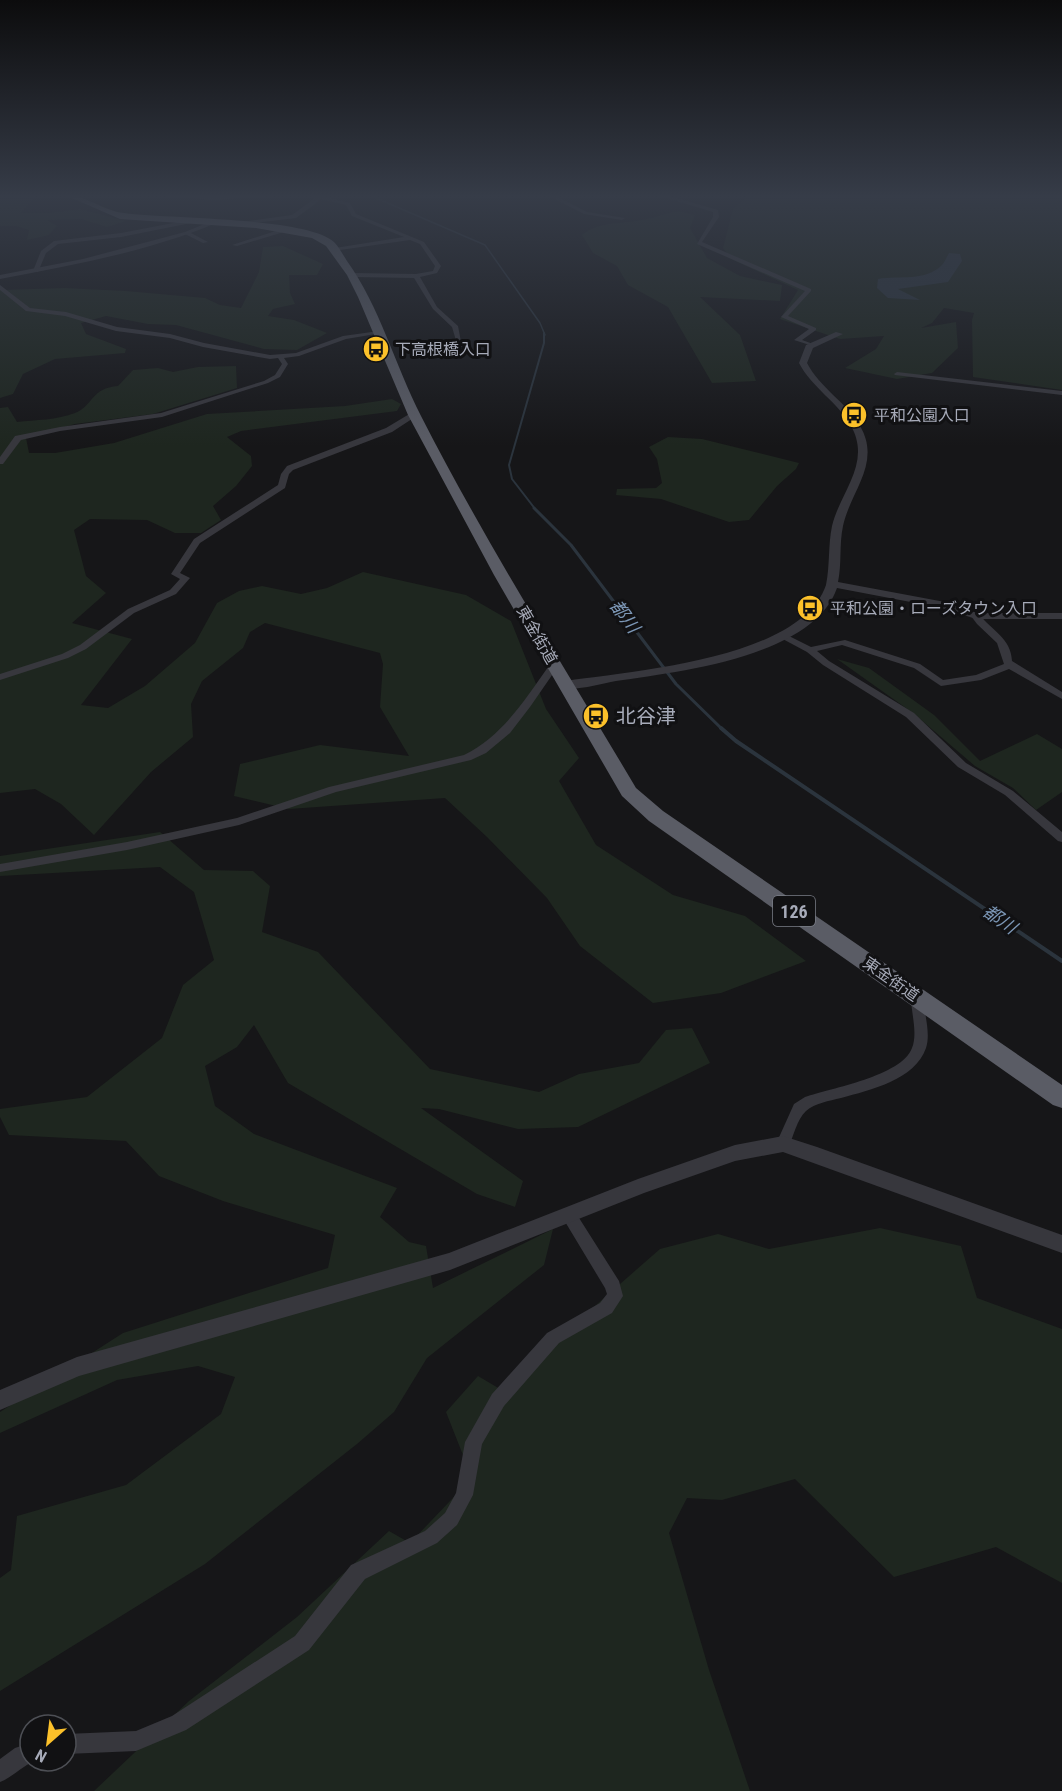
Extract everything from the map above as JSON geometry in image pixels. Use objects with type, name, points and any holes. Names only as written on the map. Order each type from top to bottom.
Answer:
[{"type":"highway","name":"東金街道","points":[[354,279],[414,415],[554,665],[629,792],[643,805],[1062,1098]]},
{"type":"street","points":[[418,279],[435,308],[455,326],[460,346]]},
{"type":"street","points":[[782,279],[809,290],[784,317],[814,329],[797,340],[811,345],[839,334]]},
{"type":"street","points":[[0,287],[28,310],[66,314],[116,329],[170,336],[216,348],[280,357],[297,355],[350,336],[379,333]]},
{"type":"street","points":[[566,685],[732,655],[784,637],[818,610],[828,597],[833,584],[837,525],[841,510],[857,484],[863,450],[860,436],[847,413],[806,371],[803,363],[811,345]]},
{"type":"street","points":[[0,462],[18,438],[60,429],[162,415],[266,382],[284,370],[285,364],[280,357]]},
{"type":"street","points":[[897,374],[1062,393]]},
{"type":"street","points":[[0,677],[65,656],[83,646],[131,611],[173,592],[186,578],[175,574],[197,541],[282,486],[290,468],[389,430],[414,415]]},
{"type":"street","points":[[833,584],[945,605],[976,616],[1062,616]]},
{"type":"street","points":[[976,616],[981,624],[1002,639],[1008,651],[1007,662],[1010,665],[1062,696]]},
{"type":"street","points":[[784,637],[810,650],[826,663],[910,715],[962,765],[1009,793],[1062,838]]},
{"type":"street","points":[[810,650],[842,642],[917,666],[941,683],[978,678],[1010,665]]},
{"type":"street","points":[[0,868],[127,846],[239,821],[333,789],[466,758],[485,751],[506,733],[554,665]]},
{"type":"street","points":[[783,1144],[799,1108],[810,1101],[895,1074],[910,1062],[919,1050],[917,997]]},
{"type":"street","points":[[0,1400],[77,1367],[450,1261],[638,1187],[735,1154],[783,1144],[812,1152],[1062,1244]]},
{"type":"street","points":[[78,1743],[136,1741],[179,1723],[302,1643],[358,1572],[432,1537],[451,1519],[464,1495],[479,1430],[498,1400],[553,1338],[606,1308],[615,1296],[613,1286],[569,1215]]},
{"type":"street","points":[[0,1772],[18,1758]]},
{"type":"shaded area","points":[[256,279],[289,279],[290,293],[295,304],[273,309],[268,316],[294,320],[327,333],[297,350],[264,349],[176,325],[148,324],[106,316],[81,323],[86,334],[126,349],[125,353],[55,359],[23,374],[13,394],[0,398],[0,290],[65,288],[126,291],[205,298],[220,305],[241,308]]},
{"type":"shaded area","points":[[624,279],[752,279],[782,285],[780,301],[700,297],[740,335],[756,381],[712,383],[668,307],[628,285]]},
{"type":"shaded area","points":[[773,279],[1062,279],[1062,390],[973,377],[972,320],[974,313],[944,308],[932,323],[921,328],[956,322],[958,348],[932,373],[897,379],[845,368],[876,349],[884,336],[840,339],[780,319],[798,290]]},
{"type":"shaded area","points":[[878,279],[950,279],[948,282],[898,289],[920,300],[888,298],[877,288]]},
{"type":"shaded area","points":[[236,366],[237,388],[153,414],[75,424],[26,438],[29,453],[55,453],[114,443],[207,414],[345,406],[392,399],[401,404],[397,411],[241,431],[227,437],[251,456],[252,466],[236,486],[213,506],[221,520],[201,533],[175,533],[147,520],[90,519],[74,530],[86,576],[106,593],[72,623],[132,639],[81,705],[108,708],[145,686],[195,643],[217,603],[239,591],[262,586],[301,594],[327,588],[363,572],[466,595],[511,621],[546,709],[579,758],[559,781],[596,845],[673,895],[745,916],[806,961],[721,993],[653,1003],[580,946],[547,898],[445,798],[289,809],[234,796],[240,764],[320,745],[409,756],[380,707],[383,664],[380,653],[265,623],[250,632],[243,648],[202,681],[191,704],[193,737],[151,772],[94,835],[61,804],[35,789],[0,793],[0,408],[8,407],[17,422],[53,418],[81,410],[98,393],[109,387],[118,386],[133,370],[158,368],[173,372],[198,367]]},
{"type":"shaded area","points":[[668,437],[702,439],[799,463],[749,520],[729,522],[661,499],[616,495],[617,489],[656,488],[662,483],[657,459],[649,447]]},
{"type":"shaded area","points":[[837,659],[869,668],[934,715],[980,761],[1037,734],[1062,749],[1062,792],[1036,810],[1013,788],[975,766],[913,713]]},
{"type":"shaded area","points":[[160,832],[204,870],[253,871],[270,886],[262,932],[318,952],[430,1069],[539,1092],[579,1074],[639,1063],[666,1030],[692,1028],[710,1063],[578,1127],[518,1129],[439,1109],[421,1108],[523,1181],[515,1207],[477,1194],[288,1083],[254,1025],[237,1047],[205,1066],[215,1106],[254,1134],[397,1188],[380,1217],[409,1242],[426,1246],[433,1288],[553,1229],[544,1265],[427,1358],[394,1412],[205,1564],[0,1691],[0,1578],[11,1570],[17,1516],[126,1485],[221,1414],[235,1377],[198,1366],[117,1380],[0,1433],[0,1412],[123,1333],[328,1268],[335,1235],[223,1201],[159,1176],[126,1141],[9,1135],[0,1117],[0,1109],[87,1097],[162,1038],[183,985],[214,960],[194,892],[160,867],[0,876],[0,856]]},
{"type":"shaded area","points":[[880,1228],[961,1246],[977,1298],[1062,1329],[1062,1583],[996,1547],[894,1577],[795,1479],[722,1500],[687,1498],[669,1533],[709,1670],[750,1791],[94,1791],[189,1701],[297,1617],[389,1531],[410,1543],[472,1478],[446,1412],[478,1376],[500,1389],[660,1249],[718,1234],[769,1249]]},
{"type":"waterway","name":"都川","points":[[509,279],[540,323],[545,335]]},
{"type":"waterway","name":"都川","points":[[536,510],[512,479],[509,465],[544,343],[544,333]]},
{"type":"waterway","name":"都川","points":[[536,510],[571,545],[676,684],[723,730]]},
{"type":"waterway","name":"都川","points":[[721,728],[736,741],[1062,961]]},
{"type":"place","name":"下高根橋入口","points":[[376,349]]},
{"type":"place","name":"平和公園入口","points":[[854,415]]},
{"type":"place","name":"平和公園・ローズタウン入口","points":[[810,608]]},
{"type":"place","name":"北谷津","points":[[596,716]]}]
